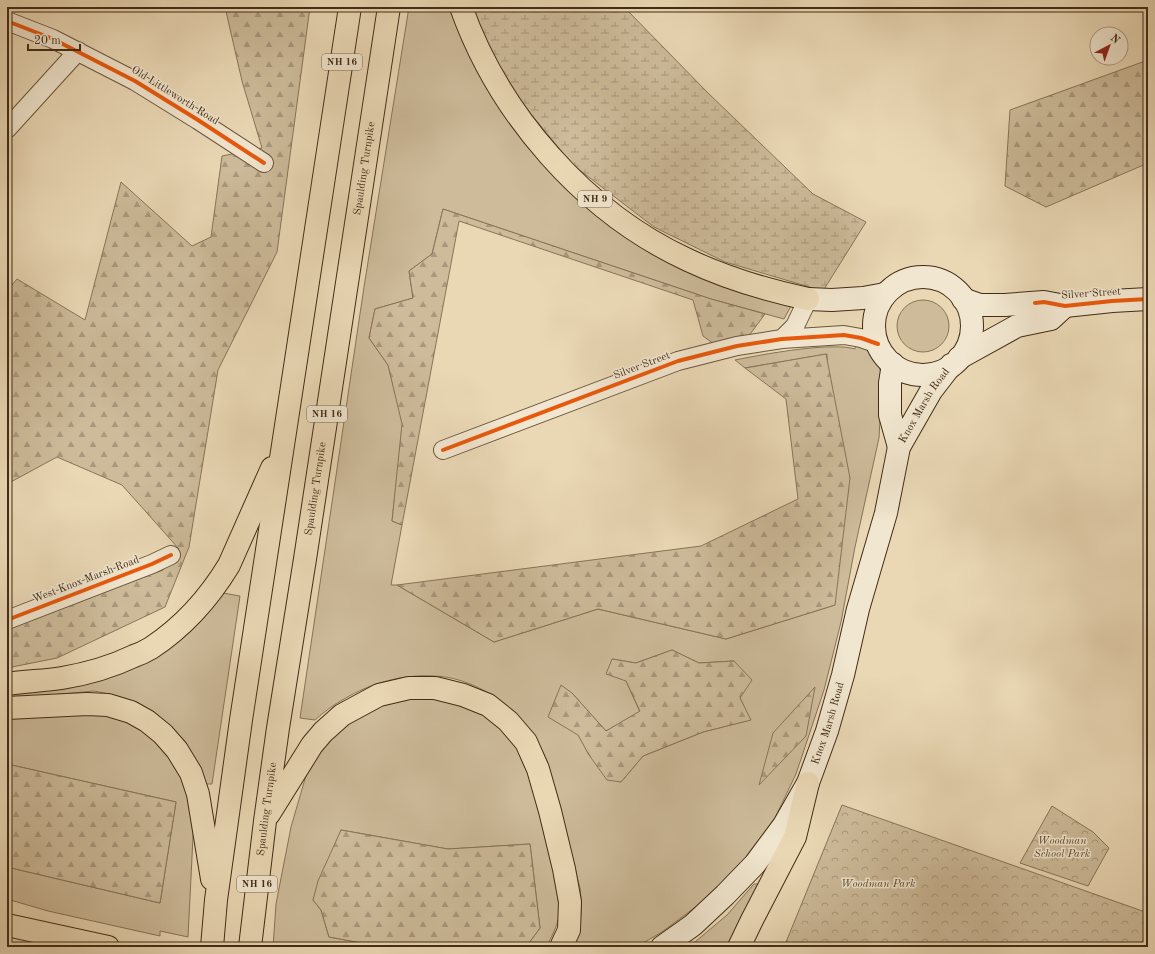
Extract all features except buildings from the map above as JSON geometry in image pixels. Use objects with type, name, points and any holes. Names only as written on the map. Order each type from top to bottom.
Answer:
[{"type":"main road","name":"NH 16","points":[[212,947],[216,900],[242,712],[350,7]]},
{"type":"main road","name":"Spaulding Turnpike","points":[[250,947],[277,736],[389,7]]},
{"type":"main road","name":"NH 9","points":[[461,7],[479,50],[495,80],[534,138],[580,187],[631,227],[686,259],[746,283],[777,292],[808,298],[832,300],[885,294]]},
{"type":"main road","points":[[916,277],[929,277],[941,280],[958,292],[963,299],[970,313],[971,329],[968,345],[955,362],[940,371],[928,374],[916,374],[904,371],[893,364],[884,355],[874,334],[875,313],[885,294],[894,286],[904,280],[916,277]]},
{"type":"main road","name":"Silver Street","points":[[963,299],[980,305],[1044,302],[1065,306],[1148,299]]},
{"type":"main road","name":"Silver Street","points":[[955,362],[988,341],[1016,326],[1051,319],[1065,306]]},
{"type":"main road","name":"Knox Marsh Road","points":[[662,947],[694,924],[755,864],[784,825],[808,783],[827,731],[843,675],[858,609],[886,513],[900,447],[932,390],[955,362]]},
{"type":"main road","name":"Knox Marsh Road","points":[[893,364],[890,383],[890,415],[900,447]]},
{"type":"main road","points":[[7,684],[62,678],[96,671],[124,661],[149,649],[172,633],[193,614],[209,595],[229,565],[283,442]]},
{"type":"main road","points":[[265,821],[323,732],[342,715],[379,695],[409,688],[435,688],[463,695],[488,705],[508,721],[526,742],[538,769],[560,854],[570,902],[569,930],[561,947]]},
{"type":"main road","points":[[7,708],[87,704],[108,705],[131,712],[147,721],[163,734],[177,750],[191,773],[198,794],[216,900]]},
{"type":"main road","points":[[739,947],[795,837],[808,783]]},
{"type":"main road","points":[[7,926],[108,947]]},
{"type":"main road","points":[[48,947],[79,941]]},
{"type":"street","name":"Old Littleworth Road","points":[[7,21],[53,39],[135,81],[198,120],[264,164]]},
{"type":"street","points":[[7,129],[78,51]]},
{"type":"street","points":[[782,339],[795,326],[808,298]]},
{"type":"street","name":"Silver Street","points":[[443,450],[678,362],[737,346],[782,339],[844,335],[861,338],[878,344]]},
{"type":"street","name":"West Knox Marsh Road","points":[[7,620],[152,564],[170,555]]},
{"type":"green space","points":[[225,7],[310,7],[277,252],[218,370],[189,547],[165,607],[57,658],[7,668],[7,630],[163,570],[179,549],[122,485],[57,457],[7,484],[7,291],[17,279],[85,320],[121,182],[192,246],[211,237],[222,156],[262,148],[242,81]]},
{"type":"green space","points":[[409,7],[452,7],[556,175],[791,306],[784,319],[711,299],[443,209],[432,254],[409,271],[413,298],[375,309],[369,338],[388,365],[403,424],[392,521],[402,525],[391,585],[397,585],[494,642],[598,609],[726,639],[835,605],[827,354],[745,368],[735,360],[813,348],[847,347],[855,349],[856,343],[869,350],[878,359],[882,380],[879,438],[855,547],[841,622],[824,690],[796,774],[773,822],[746,858],[717,891],[662,932],[636,947],[572,947],[580,918],[580,888],[547,761],[538,742],[531,732],[501,701],[475,686],[448,677],[411,676],[376,684],[354,693],[325,711],[315,720],[300,718],[364,287]],"holes":[[[672,650],[699,663],[734,661],[740,698],[750,720],[703,732],[643,756],[621,782],[589,755],[578,734],[572,693],[606,731],[640,712],[626,681],[612,659],[636,663]]]},
{"type":"green space","points":[[470,7],[625,7],[707,92],[813,194],[866,222],[823,291],[725,262],[654,227],[573,165],[521,102],[502,74]]},
{"type":"green space","points":[[1148,60],[1148,163],[1046,207],[1005,186],[1010,110]]},
{"type":"green space","points":[[443,209],[711,299],[765,314],[748,337],[714,344],[703,336],[693,300],[459,221],[402,525],[392,521],[402,424],[388,365],[369,338],[375,309],[413,298],[409,271],[432,254]]},
{"type":"green space","points":[[918,300],[928,300],[942,307],[949,321],[949,331],[942,345],[928,352],[918,352],[908,348],[901,341],[897,331],[897,321],[901,311],[908,304]]},
{"type":"green space","points":[[826,354],[850,478],[835,605],[726,639],[598,609],[494,642],[397,585],[701,546],[798,499],[786,399],[745,368]]},
{"type":"green space","points":[[223,593],[240,596],[212,784],[203,784],[174,730],[163,720],[138,703],[94,691],[7,699],[7,690],[73,683]]},
{"type":"green space","points":[[672,650],[699,663],[734,661],[752,680],[740,698],[751,720],[703,732],[643,756],[621,782],[607,780],[589,755],[578,735],[548,717],[561,685],[572,693],[606,731],[640,711],[626,681],[606,674],[612,659],[636,663]]},
{"type":"green space","points":[[815,687],[806,736],[759,785],[773,733]]},
{"type":"green space","points":[[423,696],[476,709],[498,725],[515,744],[531,775],[562,901],[557,925],[546,947],[526,947],[540,928],[530,844],[448,849],[341,830],[313,900],[321,910],[329,937],[384,947],[273,947],[276,904],[291,827],[307,772],[315,757],[336,731],[374,706]]},
{"type":"green space","points":[[113,712],[173,750],[194,817],[188,937],[160,931],[160,936],[48,911],[7,899],[7,867],[160,903],[176,802],[7,764],[7,715]]},
{"type":"green space","points":[[7,764],[176,802],[160,903],[7,867]]},
{"type":"green space","name":"Woodman Park","points":[[842,805],[1148,913],[1148,947],[784,947]]},
{"type":"green space","name":"Woodman School Park","points":[[1052,806],[1093,832],[1109,848],[1088,886],[1020,863]]},
{"type":"green space","points":[[341,830],[448,849],[530,844],[540,928],[526,947],[384,947],[329,937],[321,910],[313,900],[318,881]]},
{"type":"green space","points":[[754,884],[763,884],[732,947],[689,947],[727,915]]},
{"type":"cycle path","points":[[7,21],[53,39],[135,81],[264,163]]},
{"type":"cycle path","points":[[1035,303],[1044,302],[1065,306],[1148,299]]},
{"type":"cycle path","points":[[443,450],[678,361],[737,346],[782,339],[844,335],[861,338],[878,344]]},
{"type":"cycle path","points":[[7,620],[152,564],[171,555]]}]
